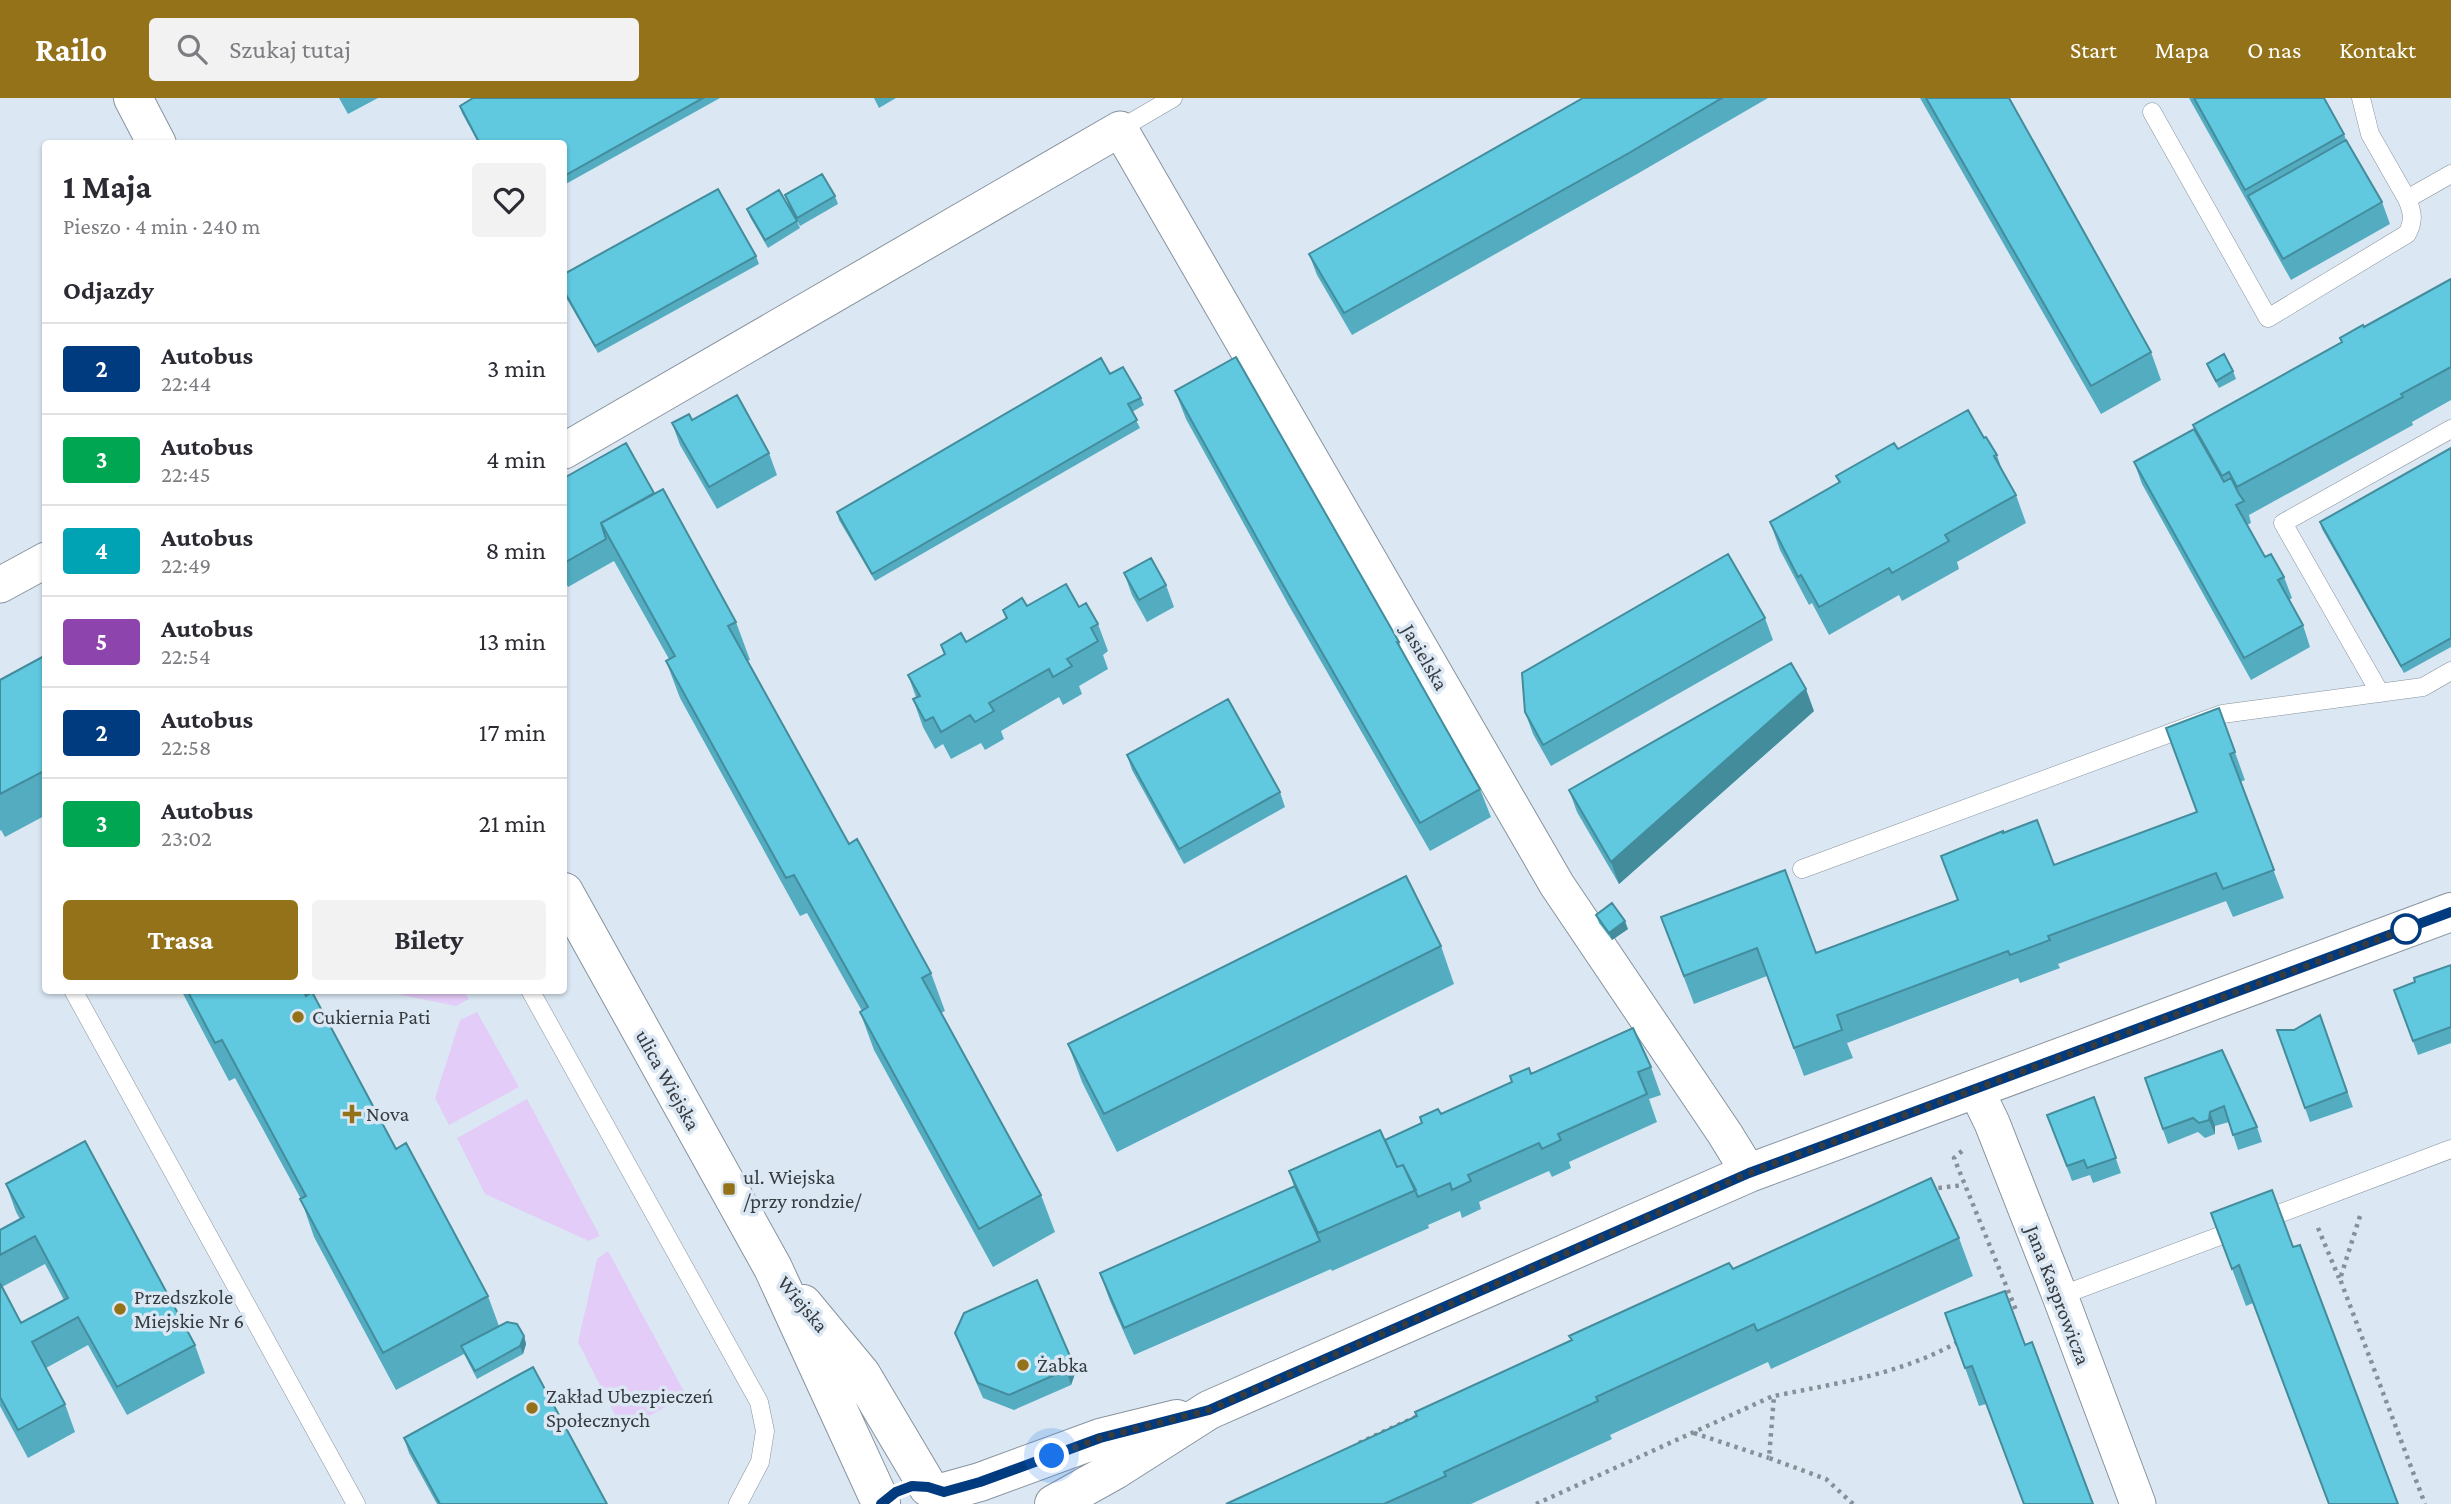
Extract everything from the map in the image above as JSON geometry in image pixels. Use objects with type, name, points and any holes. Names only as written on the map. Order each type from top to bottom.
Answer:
[{"type":"street","points":[[133,98],[155,140]]},
{"type":"street","points":[[567,449],[1120,129]]},
{"type":"street","name":"Jasielska","points":[[1120,129],[1557,885],[1749,1173]]},
{"type":"street","points":[[0,585],[42,562]]},
{"type":"street","name":"ulica Wiejska","points":[[567,897],[773,1268]]},
{"type":"street","points":[[1054,1504],[1115,1470],[1209,1410],[1749,1173],[2451,912]]},
{"type":"street","name":"Jana Kasprowicza","points":[[1975,1088],[1992,1124],[2060,1296],[2138,1504]]},
{"type":"street","name":"Wiejska","points":[[773,1268],[861,1374],[943,1494]]},
{"type":"street","name":"Wiejska","points":[[773,1268],[881,1504]]},
{"type":"street","points":[[881,1504],[896,1492],[912,1486],[943,1494],[1100,1438],[1209,1410]]},
{"type":"lane","points":[[1120,129],[1173,98]]},
{"type":"lane","points":[[2152,112],[2268,318],[2407,234],[2412,224],[2413,212],[2370,134],[2361,98]]},
{"type":"lane","points":[[2407,199],[2451,174]]},
{"type":"lane","points":[[2379,693],[2283,523],[2451,429]]},
{"type":"lane","points":[[1802,869],[2222,714],[2423,687],[2451,671]]},
{"type":"lane","points":[[75,994],[356,1504]]},
{"type":"lane","points":[[532,994],[759,1402],[765,1431],[760,1462],[738,1504]]},
{"type":"lane","points":[[2060,1296],[2451,1149]]},
{"type":"path","points":[[1992,1124],[1954,1158],[2016,1310],[2005,1316]]},
{"type":"path","points":[[1917,1190],[1964,1185]]},
{"type":"path","points":[[2340,1279],[2362,1210]]},
{"type":"path","points":[[2313,1218],[2340,1279],[2425,1504]]},
{"type":"path","points":[[1536,1504],[1774,1396],[1872,1376],[1930,1357],[1962,1340]]},
{"type":"path","points":[[1769,1458],[1774,1396]]},
{"type":"path","points":[[1349,1448],[1424,1413]]},
{"type":"path","points":[[1693,1433],[1826,1479],[1853,1504]]},
{"type":"shaded area","points":[[397,994],[466,994],[469,999],[456,1006]]},
{"type":"shaded area","points":[[477,1012],[519,1087],[449,1125],[435,1098],[460,1020]]},
{"type":"shaded area","points":[[527,1099],[600,1236],[589,1241],[485,1194],[457,1138]]},
{"type":"shaded area","points":[[608,1251],[686,1395],[623,1431],[578,1342],[597,1259]]},
{"type":"building","points":[[473,98],[703,98],[567,174],[567,140],[478,140],[460,106]]},
{"type":"building","points":[[1583,98],[1722,98],[1344,313],[1309,254]]},
{"type":"building","points":[[1926,98],[2009,98],[2151,352],[2091,386]]},
{"type":"building","points":[[2194,98],[2324,98],[2344,134],[2245,190]]},
{"type":"building","points":[[2346,140],[2382,202],[2283,259],[2248,196]]},
{"type":"building","points":[[822,174],[835,196],[797,218],[785,195]]},
{"type":"building","points":[[718,189],[756,256],[595,346],[567,296],[567,272]]},
{"type":"building","points":[[779,190],[797,221],[765,240],[747,209]]},
{"type":"building","points":[[2451,279],[2451,367],[2401,394],[2403,397],[2237,487],[2229,472],[2222,476],[2193,425],[2342,342],[2340,338]]},
{"type":"building","points":[[2224,354],[2233,371],[2216,381],[2207,364]]},
{"type":"building","points":[[1236,357],[1480,789],[1420,823],[1175,391]]},
{"type":"building","points":[[1101,358],[1110,374],[1123,367],[1141,398],[1128,404],[1137,420],[872,574],[837,512]]},
{"type":"building","points":[[737,395],[769,453],[709,487],[672,423],[689,414],[692,420]]},
{"type":"building","points":[[1968,410],[1997,455],[1994,456],[2016,495],[1945,535],[1949,541],[1892,573],[1889,568],[1819,607],[1801,575],[1798,577],[1770,522],[1840,482],[1836,476],[1894,443],[1898,449]]},
{"type":"building","points":[[2194,429],[2224,482],[2231,478],[2244,501],[2236,505],[2265,557],[2271,554],[2284,577],[2278,580],[2303,625],[2244,658],[2134,462]]},
{"type":"building","points":[[626,443],[654,493],[601,523],[606,539],[567,561],[567,476]]},
{"type":"building","points":[[2451,448],[2451,638],[2401,666],[2320,522]]},
{"type":"building","points":[[663,489],[736,622],[728,626],[849,844],[857,839],[931,973],[922,978],[1041,1195],[979,1229],[860,1012],[868,1007],[794,875],[786,878],[666,661],[675,656],[601,523]]},
{"type":"building","points":[[1728,554],[1765,618],[1543,745],[1525,712],[1522,673]]},
{"type":"building","points":[[1151,558],[1166,585],[1139,600],[1124,573]]},
{"type":"building","points":[[1066,584],[1079,607],[1086,603],[1098,624],[1091,628],[1098,641],[1067,659],[1072,666],[1053,677],[1049,669],[989,703],[994,711],[975,722],[970,715],[941,732],[933,717],[925,721],[913,699],[920,696],[908,675],[945,654],[941,645],[961,633],[966,642],[1007,618],[1003,610],[1022,598],[1027,606]]},
{"type":"building","points":[[42,657],[42,772],[0,794],[0,680]]},
{"type":"building","points":[[1791,663],[1806,689],[1611,862],[1569,790]]},
{"type":"building","points":[[1228,699],[1280,792],[1179,849],[1127,755]]},
{"type":"building","points":[[2219,708],[2235,752],[2230,754],[2274,870],[2223,889],[2216,873],[2048,936],[2050,940],[2010,955],[2008,951],[1837,1015],[1842,1030],[1794,1048],[1757,948],[1684,976],[1661,917],[1785,870],[1816,953],[1958,900],[1941,856],[2003,831],[2037,820],[2054,865],[2197,812],[2166,728]]},
{"type":"building","points":[[1406,876],[1441,946],[1104,1114],[1068,1044]]},
{"type":"building","points":[[1612,903],[1625,921],[1609,933],[1596,915]]},
{"type":"building","points":[[2451,965],[2451,1027],[2413,1041],[2394,990],[2415,982],[2414,978]]},
{"type":"building","points":[[189,994],[313,994],[396,1149],[406,1143],[488,1296],[383,1353],[300,1199],[306,1196],[222,1040],[215,1043]]},
{"type":"building","points":[[2320,1015],[2347,1092],[2305,1108],[2277,1030],[2294,1030]]},
{"type":"building","points":[[1633,1028],[1651,1067],[1638,1072],[1647,1094],[1558,1134],[1561,1140],[1542,1149],[1539,1143],[1468,1175],[1471,1181],[1452,1190],[1450,1183],[1418,1197],[1403,1165],[1397,1167],[1385,1140],[1422,1123],[1420,1117],[1438,1109],[1441,1114],[1512,1082],[1510,1076],[1529,1068],[1531,1074]]},
{"type":"building","points":[[2222,1050],[2257,1127],[2233,1135],[2224,1106],[2210,1112],[2209,1120],[2199,1123],[2193,1118],[2163,1129],[2145,1078]]},
{"type":"building","points":[[2094,1097],[2116,1158],[2087,1168],[2084,1160],[2067,1166],[2047,1115]]},
{"type":"building","points":[[1380,1130],[1397,1167],[1403,1165],[1416,1190],[1318,1233],[1289,1171]]},
{"type":"building","name":"Przedszkole Miejskie Nr 6","points":[[85,1141],[195,1345],[117,1387],[78,1317],[32,1342],[65,1404],[18,1430],[0,1397],[0,1283],[21,1323],[68,1298],[35,1236],[0,1255],[0,1230],[24,1217],[6,1184]]},
{"type":"building","points":[[1931,1178],[1959,1238],[1757,1331],[1754,1324],[1596,1397],[1598,1401],[1444,1472],[1446,1476],[1384,1504],[1226,1504],[1417,1416],[1415,1412],[1572,1340],[1569,1336],[1729,1263],[1733,1269]]},
{"type":"building","points":[[1295,1186],[1320,1241],[1124,1328],[1100,1273]]},
{"type":"building","points":[[2272,1190],[2293,1247],[2300,1245],[2398,1504],[2329,1504],[2239,1265],[2232,1269],[2211,1213]]},
{"type":"building","points":[[1037,1280],[1070,1356],[1066,1370],[1009,1395],[978,1383],[955,1333],[964,1313]]},
{"type":"building","points":[[2005,1291],[2025,1345],[2032,1342],[2093,1504],[2024,1504],[1972,1366],[1965,1368],[1945,1313]]},
{"type":"building","points":[[507,1322],[517,1324],[524,1336],[520,1346],[475,1371],[461,1346]]},
{"type":"building","points":[[533,1367],[607,1504],[440,1504],[404,1438]]},
{"type":"bus line","name":"2","points":[[881,1504],[896,1492],[912,1486],[944,1492],[980,1482],[1100,1438],[1209,1410],[1749,1173],[2451,912]]},
{"type":"place","name":"Cukiernia Pati","points":[[298,1017]]},
{"type":"place","name":"Nova","points":[[352,1114]]},
{"type":"place","name":"ul. Wiejska /przy rondzie/","points":[[729,1189]]},
{"type":"place","name":"Przedszkole Miejskie Nr 6","points":[[120,1309]]},
{"type":"place","name":"Żabka","points":[[1023,1365]]},
{"type":"place","name":"Zakład Ubezpieczeń Społecznych","points":[[532,1408]]},
{"type":"route","points":[[1052,1456],[1100,1438],[1209,1410],[1749,1173],[2406,929]]}]
